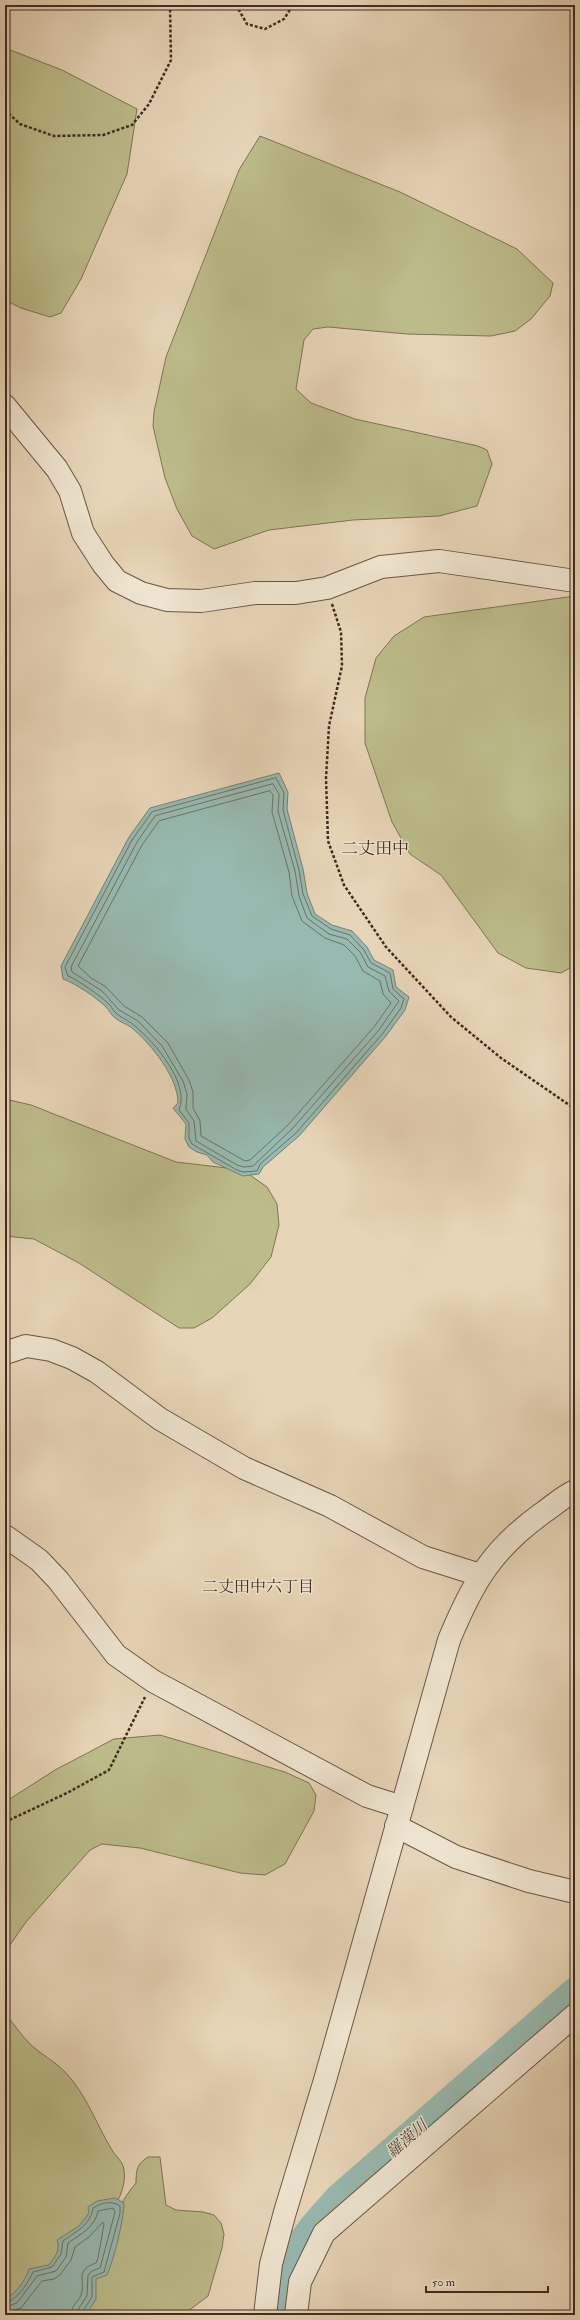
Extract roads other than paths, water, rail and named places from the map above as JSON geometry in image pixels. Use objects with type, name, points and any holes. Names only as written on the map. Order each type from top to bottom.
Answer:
[{"type":"street","points":[[5,406],[57,469],[70,491],[83,533],[103,564],[117,581],[141,593],[167,600],[201,601],[255,593],[296,593],[327,588],[381,567],[439,561],[575,581]]},
{"type":"street","points":[[5,1353],[26,1346],[51,1350],[72,1358],[98,1372],[160,1418],[244,1468],[330,1506],[423,1557],[480,1575]]},
{"type":"street","points":[[265,2315],[273,2256],[449,1640],[466,1599],[480,1575],[508,1542],[524,1527],[575,1491]]},
{"type":"street","points":[[5,1536],[39,1560],[58,1580],[116,1655],[153,1681],[367,1796],[399,1816],[456,1857],[529,1881],[575,1892]]},
{"type":"street","points":[[296,2315],[300,2282],[324,2233],[575,2015]]},
{"type":"water","points":[[279,773],[288,792],[287,809],[303,869],[307,893],[315,914],[332,925],[352,931],[367,947],[374,960],[393,970],[396,987],[409,997],[405,1010],[386,1036],[299,1136],[263,1167],[259,1174],[243,1176],[213,1162],[207,1155],[197,1152],[189,1147],[185,1139],[186,1124],[173,1108],[178,1103],[177,1093],[168,1072],[155,1052],[132,1028],[116,1019],[102,1003],[92,995],[63,979],[61,966],[129,837],[150,808]]},
{"type":"water","points":[[115,2198],[124,2203],[118,2239],[107,2275],[96,2279],[96,2299],[86,2315],[5,2315],[5,2298],[13,2294],[20,2286],[29,2269],[49,2265],[58,2250],[57,2240],[79,2226],[89,2213],[88,2207],[97,2201]]},
{"type":"waterway","name":"羅漢川","points":[[284,2315],[288,2278],[298,2251],[314,2227],[338,2199],[575,1992]]},
{"type":"district","name":"二丈田中","points":[[375,848]]},
{"type":"district","name":"二丈田中六丁目","points":[[258,1587]]}]
